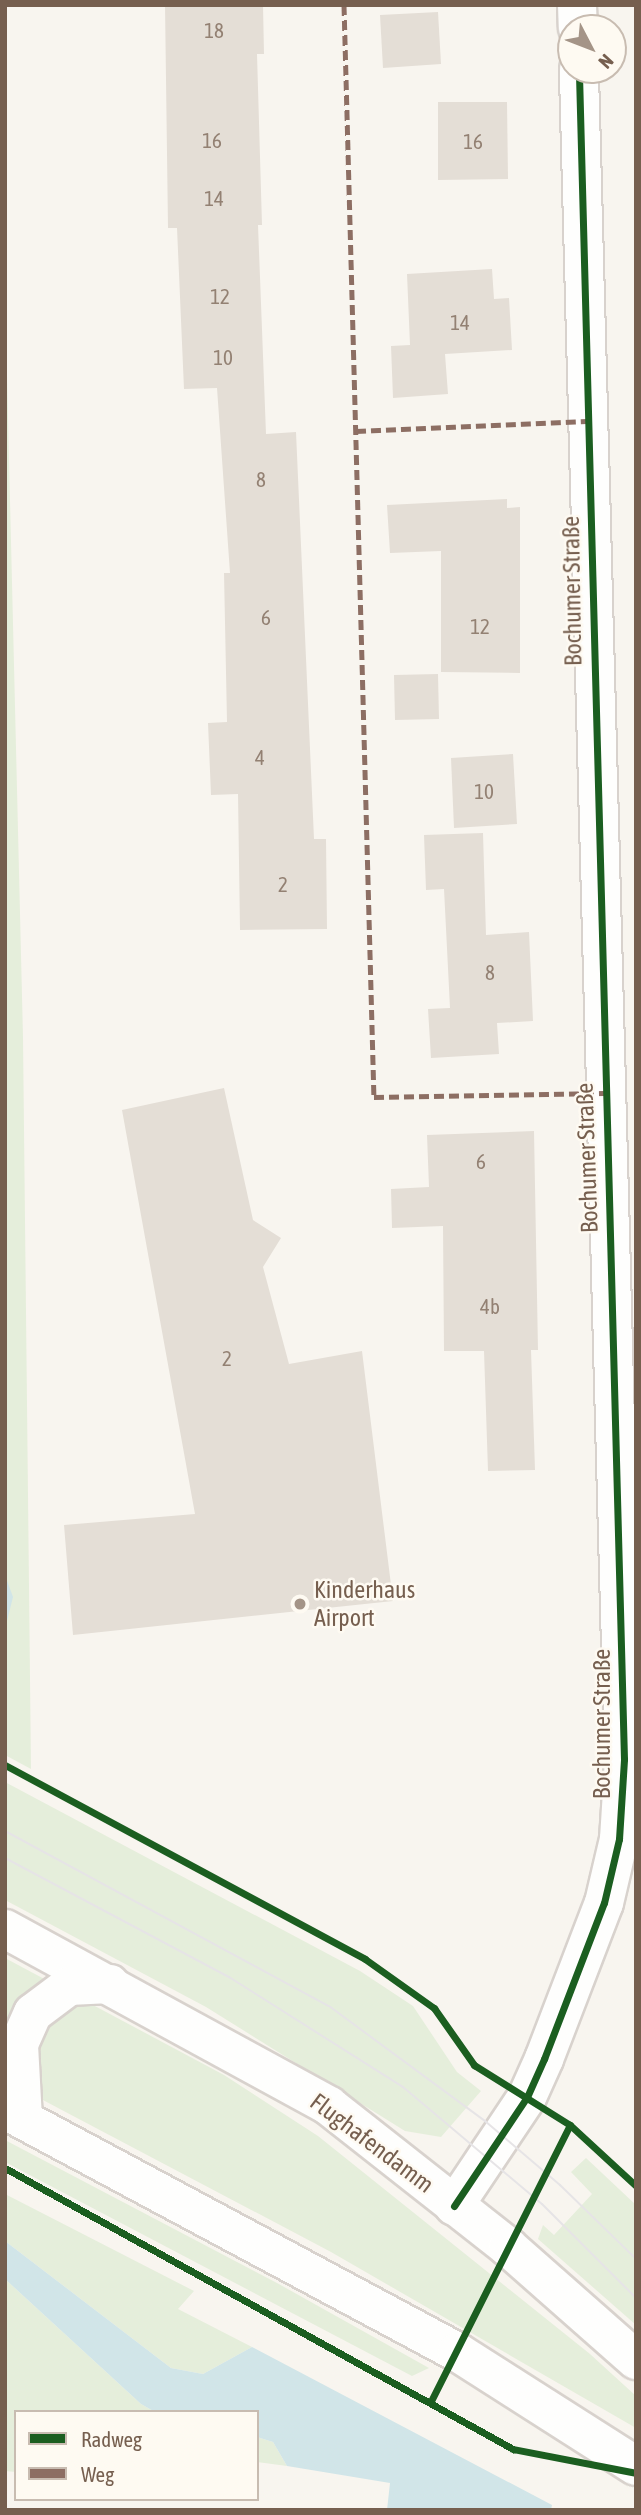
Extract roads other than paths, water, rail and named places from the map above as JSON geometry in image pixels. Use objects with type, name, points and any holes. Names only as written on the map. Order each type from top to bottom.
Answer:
[{"type":"street","name":"Bochumer Straße","points":[[454,2206],[527,2097],[539,2072],[571,1998],[628,1839],[579,84]]},
{"type":"street","name":"Flughafendamm","points":[[5,1929],[329,2106],[508,2247],[636,2360]]},
{"type":"street","points":[[110,1984],[69,1986],[33,2013],[19,2044],[14,2114],[457,2353],[636,2466]]},
{"type":"tram line","points":[[5,1831],[329,2006],[485,2121],[560,2185],[636,2259]]},
{"type":"tram line","points":[[5,1858],[229,1977],[403,2087],[542,2204],[636,2298]]},
{"type":"place","name":"Kinderhaus Airport","points":[[300,1604]]}]
